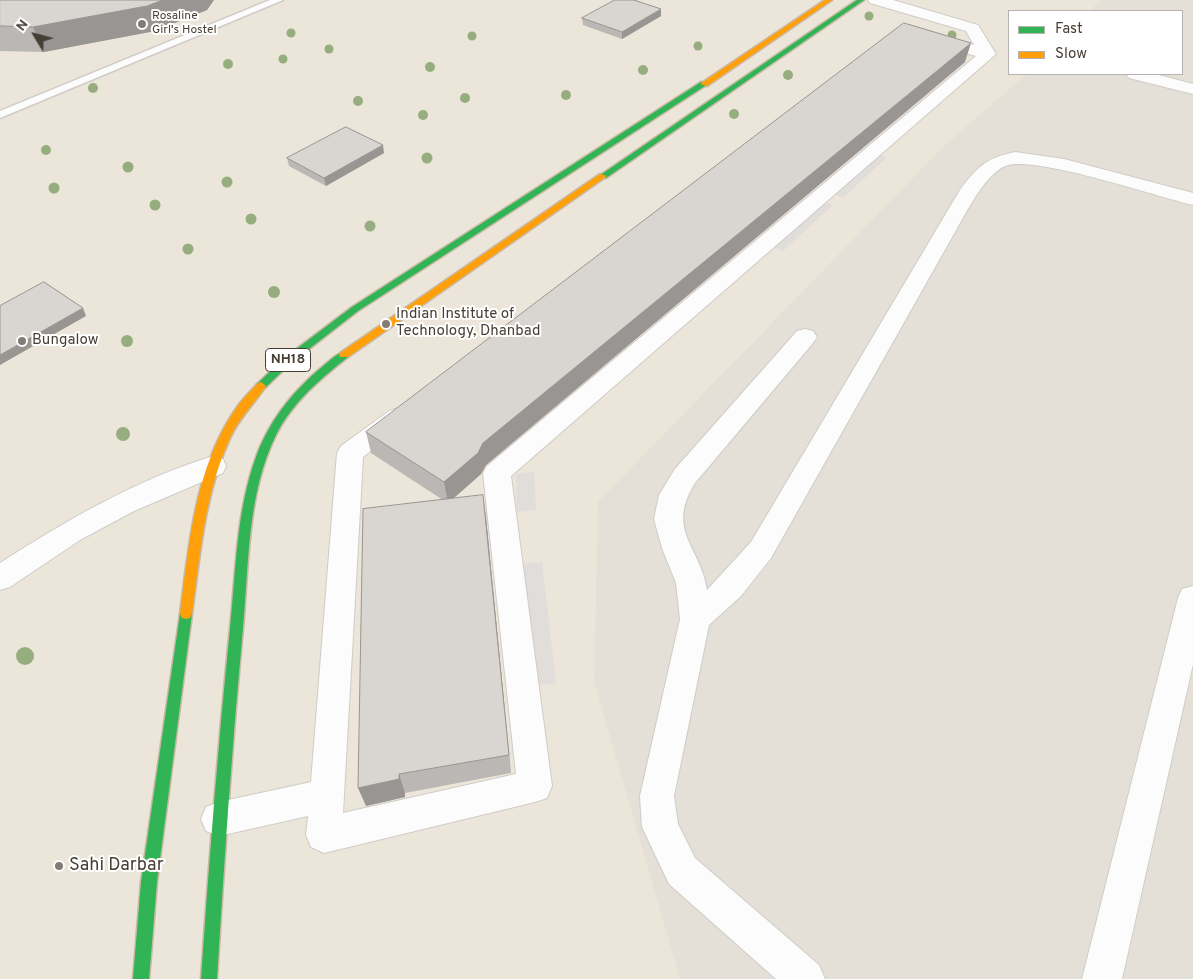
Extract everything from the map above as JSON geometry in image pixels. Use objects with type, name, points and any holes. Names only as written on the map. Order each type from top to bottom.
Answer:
[{"type":"highway","name":"NH18","points":[[141,979],[149,882],[182,637],[200,524],[213,466],[226,436],[248,398],[287,361],[340,320],[829,0]]},
{"type":"highway","name":"NH18","points":[[209,979],[218,819],[227,715],[252,494],[264,448],[284,412],[303,390],[332,364],[391,320],[861,0]]},
{"type":"street","points":[[876,0],[972,28],[988,54]]},
{"type":"street","points":[[900,30],[988,54]]},
{"type":"street","points":[[413,405],[350,454],[324,835],[535,786],[497,473],[988,54]]},
{"type":"street","points":[[1139,75],[1193,89]]},
{"type":"street","points":[[695,619],[730,588],[761,550],[959,207],[985,173],[1001,160],[1021,158],[1048,161],[1193,199]]},
{"type":"street","points":[[805,337],[685,476],[673,495],[668,519],[676,548],[691,583],[695,619],[657,796],[660,827],[682,871],[805,979]]},
{"type":"street","points":[[0,578],[70,532],[124,503],[213,466]]},
{"type":"street","points":[[1102,979],[1193,598]]},
{"type":"street","points":[[218,819],[327,795]]},
{"type":"lane","points":[[0,115],[278,0]]},
{"type":"shaded area","name":"Indian Institute of Technology, Dhanbad","points":[[0,0],[1193,0],[1193,979],[0,979]]},
{"type":"shaded area","name":"Indian Institute of Technology, Dhanbad","points":[[0,0],[1101,0],[1091,10],[1008,10],[1008,75],[1026,75],[945,145],[598,502],[594,681],[680,979],[0,979]]},
{"type":"shaded area","points":[[873,152],[887,157],[843,198],[829,192]]},
{"type":"shaded area","points":[[818,199],[833,205],[783,251],[768,245]]},
{"type":"shaded area","points":[[534,472],[536,510],[517,512],[516,474]]},
{"type":"shaded area","points":[[542,562],[556,683],[530,686],[518,564]]},
{"type":"building","points":[[0,0],[163,0],[147,6],[33,27],[0,26]]},
{"type":"building","points":[[615,0],[634,0],[661,9],[622,32],[582,18]]},
{"type":"building","points":[[904,23],[971,43],[483,443],[478,453],[444,482],[366,432]]},
{"type":"building","points":[[346,127],[383,145],[324,178],[287,158]]},
{"type":"building","name":"Bungalow","points":[[44,282],[83,308],[0,355],[0,306]]},
{"type":"building","points":[[483,495],[509,755],[399,774],[399,779],[358,788],[363,509]]},
{"type":"traffic: fast","points":[[603,176],[861,0]]},
{"type":"traffic: fast","points":[[261,386],[287,361],[355,309],[704,84]]},
{"type":"traffic: fast","points":[[209,979],[225,755],[243,550],[250,502],[262,457],[271,435],[285,412],[322,372],[344,355]]},
{"type":"traffic: fast","points":[[141,979],[149,882],[186,614]]},
{"type":"traffic: slow","points":[[704,84],[829,0]]},
{"type":"traffic: slow","points":[[344,355],[603,176]]},
{"type":"traffic: slow","points":[[186,614],[199,523],[205,492],[214,462],[226,434],[241,409],[261,386]]},
{"type":"place","name":"Rosaline Girl's Hostel","points":[[142,24]]},
{"type":"place","name":"Indian Institute of Technology, Dhanbad","points":[[386,324]]},
{"type":"place","name":"Bungalow","points":[[22,341]]},
{"type":"place","name":"Sahi Darbar","points":[[59,866]]}]
